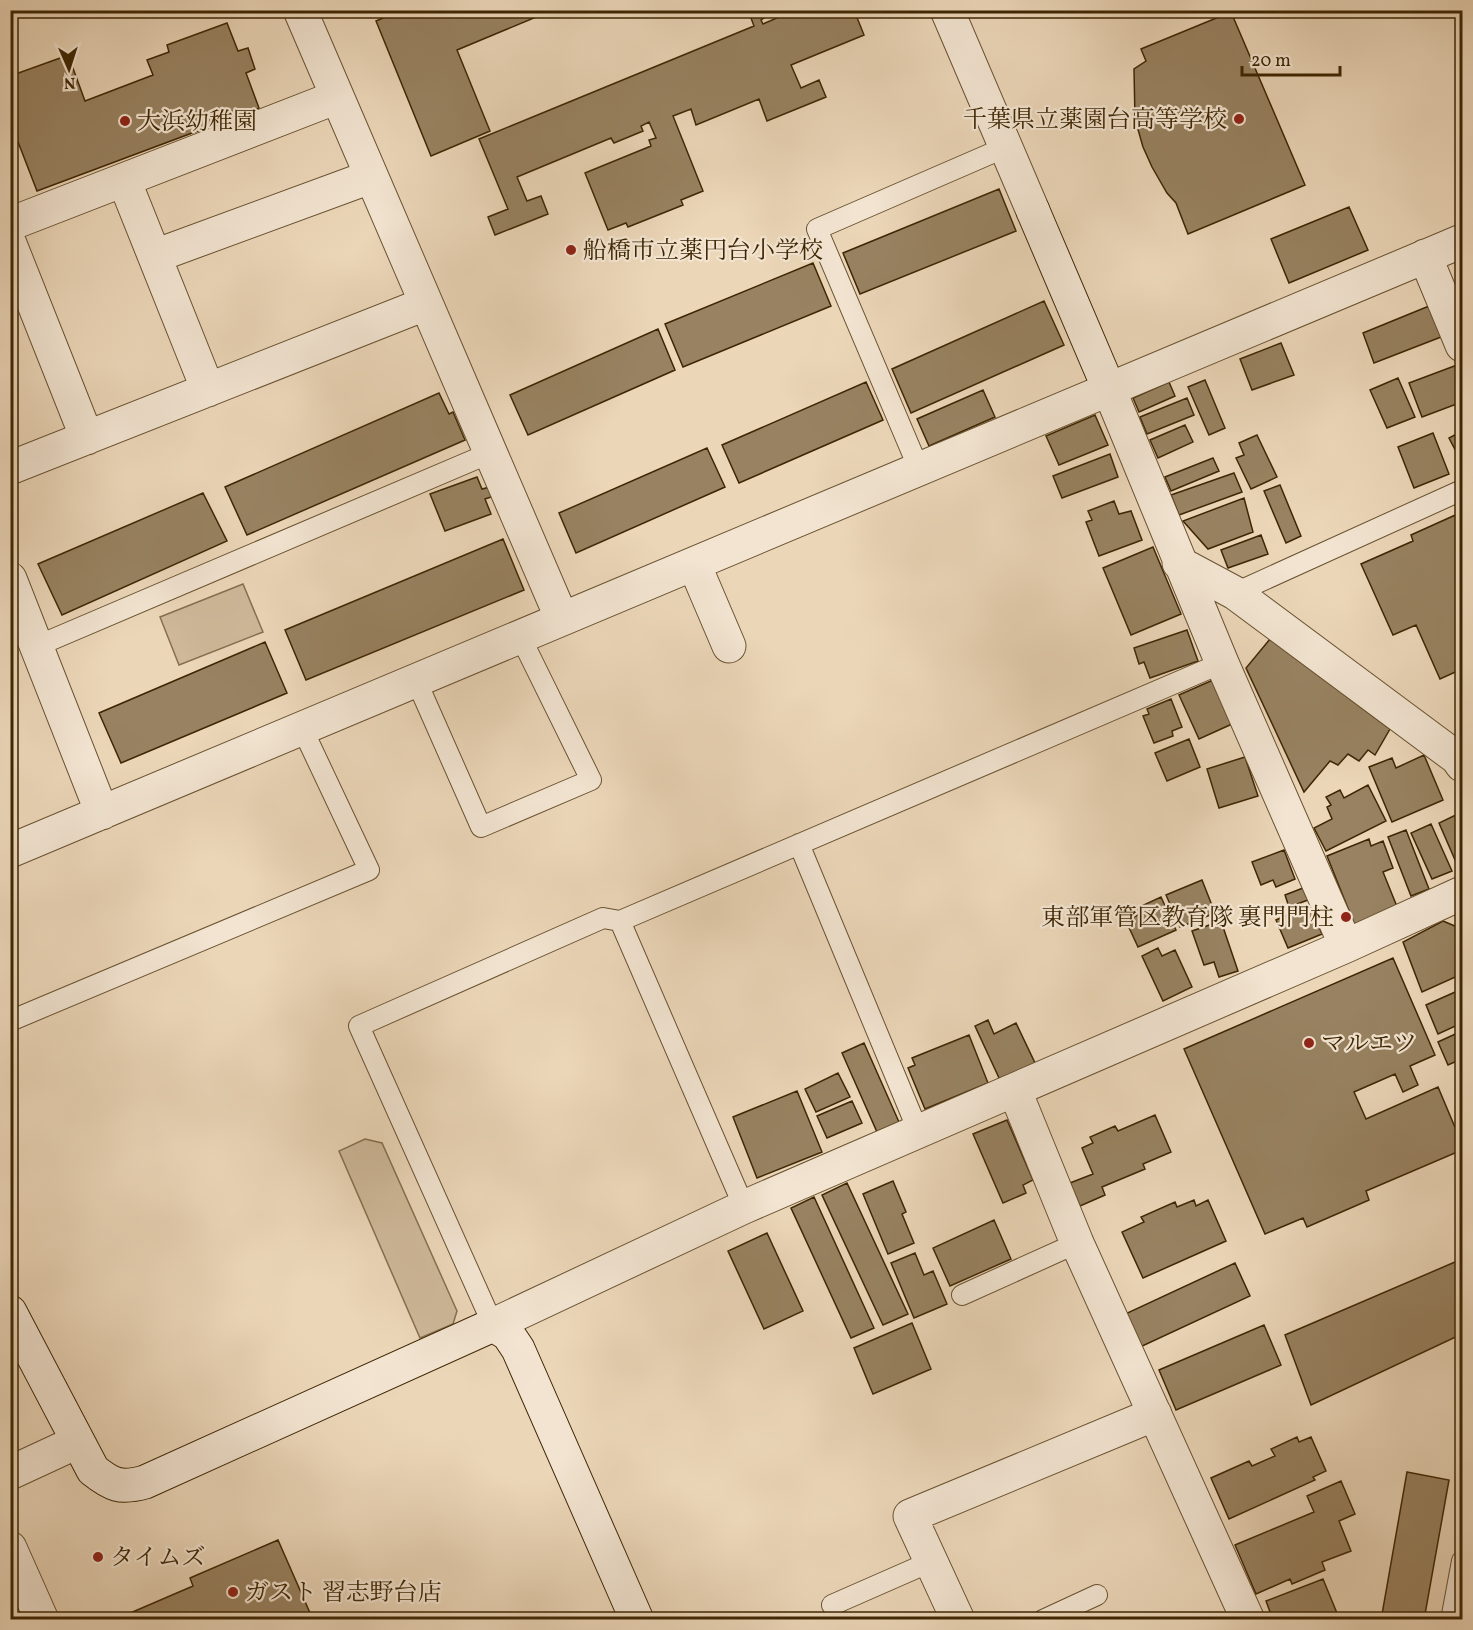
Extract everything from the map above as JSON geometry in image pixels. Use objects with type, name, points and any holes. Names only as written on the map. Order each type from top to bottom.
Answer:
[{"type":"street","points":[[300,10],[562,619]]},
{"type":"street","points":[[947,10],[1109,389],[1179,563],[1346,946]]},
{"type":"street","points":[[10,224],[337,97]]},
{"type":"street","points":[[155,256],[370,177]]},
{"type":"street","points":[[124,180],[208,390]]},
{"type":"street","points":[[10,851],[1462,241]]},
{"type":"street","points":[[10,244],[87,438]]},
{"type":"street","points":[[1425,256],[1462,345]]},
{"type":"street","points":[[10,468],[425,304]]},
{"type":"street","points":[[1179,563],[1235,593],[1457,758],[1462,765]]},
{"type":"street","points":[[694,564],[729,646]]},
{"type":"street","points":[[14,599],[37,646],[102,813]]},
{"type":"street","points":[[10,1312],[93,1470],[110,1484],[128,1487],[145,1482],[492,1325],[744,1207],[919,1133],[1462,893]]},
{"type":"street","points":[[1015,1091],[1077,1243],[1248,1620]]},
{"type":"street","points":[[492,1325],[508,1334],[518,1349],[637,1620]]},
{"type":"street","points":[[958,1620],[910,1516],[1155,1414]]},
{"type":"street","points":[[10,1473],[77,1442]]},
{"type":"street","points":[[10,1548],[42,1620]]},
{"type":"lane","points":[[919,469],[817,228],[1006,147]]},
{"type":"lane","points":[[37,646],[490,453]]},
{"type":"lane","points":[[1235,593],[1462,490]]},
{"type":"lane","points":[[416,680],[481,827],[591,780],[520,636]]},
{"type":"lane","points":[[492,1325],[359,1026],[603,918],[620,921],[1222,663]]},
{"type":"lane","points":[[10,1021],[369,870],[302,728]]},
{"type":"lane","points":[[799,844],[919,1133]]},
{"type":"lane","points":[[620,921],[744,1207]]},
{"type":"lane","points":[[962,1295],[1077,1243]]},
{"type":"lane","points":[[1451,1620],[1462,1561]]},
{"type":"lane","points":[[831,1605],[930,1562]]},
{"type":"lane","points":[[1043,1620],[1097,1595]]},
{"type":"shaded area","points":[[243,584],[263,632],[179,665],[160,617]]},
{"type":"shaded area","points":[[365,1139],[382,1143],[457,1311],[453,1324],[420,1338],[339,1151]]},
{"type":"building","points":[[402,10],[553,10],[457,50],[490,131],[431,156],[376,21]]},
{"type":"building","points":[[748,10],[761,10],[764,18],[761,20],[763,24],[795,10],[854,10],[864,35],[791,65],[801,88],[819,80],[826,97],[767,121],[759,99],[696,125],[691,109],[673,116],[703,191],[681,200],[683,205],[628,227],[626,223],[608,230],[585,173],[651,146],[649,140],[656,138],[649,122],[641,126],[643,131],[614,143],[611,138],[517,177],[527,201],[541,196],[548,214],[495,235],[488,217],[508,209],[479,139],[754,26]]},
{"type":"building","points":[[1231,12],[1305,185],[1188,234],[1176,203],[1167,193],[1143,147],[1135,119],[1134,69],[1146,61],[1141,49]]},
{"type":"building","points":[[227,23],[238,51],[248,48],[255,69],[246,73],[259,108],[37,191],[10,121],[10,76],[63,57],[65,61],[70,60],[85,101],[153,75],[147,60],[169,52],[167,45]]},
{"type":"building","points":[[999,189],[1016,231],[860,294],[843,253]]},
{"type":"building","points":[[1349,207],[1368,250],[1289,283],[1271,239]]},
{"type":"building","points":[[813,263],[831,306],[683,367],[665,324]]},
{"type":"building","points":[[1044,301],[1064,345],[911,413],[892,369]]},
{"type":"building","points":[[1429,306],[1441,337],[1374,363],[1363,333]]},
{"type":"building","points":[[658,329],[675,370],[528,435],[510,395]]},
{"type":"building","points":[[1281,343],[1294,375],[1252,390],[1240,359]]},
{"type":"building","points":[[1457,365],[1462,380],[1462,402],[1422,417],[1409,383]]},
{"type":"building","points":[[1398,378],[1415,417],[1387,428],[1370,390]]},
{"type":"building","points":[[1205,380],[1225,428],[1209,435],[1188,387]]},
{"type":"building","points":[[866,382],[883,420],[739,483],[722,445]]},
{"type":"building","points":[[1169,382],[1175,396],[1139,412],[1133,398]]},
{"type":"building","points":[[983,390],[995,417],[929,446],[917,419]]},
{"type":"building","points":[[439,393],[449,414],[453,412],[465,440],[247,535],[225,487]]},
{"type":"building","points":[[1187,398],[1194,415],[1147,434],[1140,417]]},
{"type":"building","points":[[1095,415],[1108,445],[1059,465],[1046,436]]},
{"type":"building","points":[[1185,425],[1193,442],[1158,458],[1150,440]]},
{"type":"building","points":[[1462,431],[1462,461],[1461,461],[1449,438]]},
{"type":"building","points":[[1433,433],[1449,474],[1414,488],[1398,447]]},
{"type":"building","points":[[1257,435],[1277,477],[1251,489],[1236,458],[1244,455],[1239,443]]},
{"type":"building","points":[[707,448],[725,487],[576,553],[559,513]]},
{"type":"building","points":[[1110,454],[1118,477],[1062,498],[1053,476]]},
{"type":"building","points":[[1213,458],[1219,471],[1171,491],[1165,477]]},
{"type":"building","points":[[1234,473],[1242,492],[1179,515],[1171,495]]},
{"type":"building","points":[[477,477],[482,489],[490,487],[494,496],[485,499],[491,514],[445,531],[430,494]]},
{"type":"building","points":[[1280,485],[1301,536],[1286,543],[1264,491]]},
{"type":"building","points":[[203,493],[227,541],[62,615],[38,564]]},
{"type":"building","points":[[1244,498],[1253,532],[1208,549],[1183,521]]},
{"type":"building","points":[[1114,501],[1119,514],[1131,511],[1142,540],[1099,556],[1086,522],[1092,520],[1088,511]]},
{"type":"building","points":[[1462,512],[1462,669],[1440,679],[1416,625],[1393,635],[1361,564],[1413,541],[1411,535]]},
{"type":"building","points":[[1261,535],[1268,554],[1228,568],[1221,550]]},
{"type":"building","points":[[503,539],[524,590],[306,680],[285,630]]},
{"type":"building","points":[[1153,547],[1181,614],[1131,635],[1103,568]]},
{"type":"building","points":[[1187,630],[1198,661],[1150,678],[1144,662],[1139,664],[1134,648]]},
{"type":"building","points":[[1270,639],[1390,729],[1375,755],[1368,750],[1359,761],[1348,754],[1338,765],[1330,761],[1304,792],[1246,668]]},
{"type":"building","points":[[265,642],[287,693],[121,763],[99,713]]},
{"type":"building","points":[[1213,680],[1232,724],[1199,739],[1179,695]]},
{"type":"building","points":[[1171,699],[1182,727],[1172,731],[1173,736],[1154,743],[1143,716],[1149,714],[1147,709]]},
{"type":"building","points":[[1189,739],[1200,767],[1167,781],[1155,753]]},
{"type":"building","points":[[1424,755],[1443,800],[1392,822],[1369,767],[1392,758],[1396,768]]},
{"type":"building","points":[[1245,757],[1258,796],[1219,808],[1207,769]]},
{"type":"building","points":[[1368,785],[1386,821],[1326,851],[1314,828],[1332,819],[1327,807],[1331,805],[1326,797],[1340,790],[1344,798]]},
{"type":"building","points":[[1462,812],[1462,876],[1439,823]]},
{"type":"building","points":[[1431,824],[1452,871],[1432,879],[1411,833]]},
{"type":"building","points":[[1406,830],[1429,889],[1411,896],[1388,837]]},
{"type":"building","points":[[1369,839],[1371,846],[1383,841],[1393,868],[1383,872],[1398,909],[1355,926],[1327,856]]},
{"type":"building","points":[[1284,850],[1295,879],[1276,887],[1273,880],[1261,885],[1252,862]]},
{"type":"building","points":[[1202,880],[1215,913],[1180,927],[1166,895]]},
{"type":"building","points":[[1303,888],[1308,900],[1289,907],[1285,895]]},
{"type":"building","points":[[1161,897],[1176,930],[1138,947],[1126,921],[1138,915],[1135,909]]},
{"type":"building","points":[[1310,905],[1322,934],[1288,948],[1276,920]]},
{"type":"building","points":[[1221,921],[1238,971],[1219,977],[1214,962],[1204,965],[1192,931]]},
{"type":"building","points":[[1443,921],[1462,929],[1462,974],[1422,992],[1403,942]]},
{"type":"building","points":[[1158,948],[1162,956],[1175,950],[1192,987],[1163,1001],[1142,956]]},
{"type":"building","points":[[1393,958],[1435,1055],[1410,1066],[1418,1085],[1403,1092],[1395,1074],[1354,1092],[1366,1119],[1438,1087],[1462,1144],[1462,1150],[1366,1191],[1369,1200],[1307,1227],[1303,1218],[1265,1234],[1184,1049]]},
{"type":"building","points":[[1462,989],[1462,1023],[1438,1034],[1426,1005]]},
{"type":"building","points":[[988,1020],[994,1034],[1016,1023],[1035,1063],[1000,1080],[975,1026]]},
{"type":"building","points":[[1462,1031],[1462,1068],[1459,1060],[1448,1065],[1438,1042]]},
{"type":"building","points":[[969,1035],[988,1083],[925,1109],[908,1068],[915,1065],[912,1058]]},
{"type":"building","points":[[864,1043],[899,1122],[877,1132],[842,1053]]},
{"type":"building","points":[[838,1073],[850,1097],[816,1112],[805,1089]]},
{"type":"building","points":[[797,1091],[822,1152],[757,1178],[733,1117]]},
{"type":"building","points":[[852,1101],[862,1123],[827,1138],[817,1116]]},
{"type":"building","points":[[1155,1115],[1171,1152],[1143,1164],[1145,1169],[1102,1187],[1105,1195],[1080,1206],[1070,1183],[1093,1174],[1082,1148],[1093,1143],[1090,1137],[1115,1126],[1118,1131]]},
{"type":"building","points":[[1007,1120],[1033,1180],[1023,1185],[1026,1193],[1003,1203],[973,1134]]},
{"type":"building","points":[[893,1181],[906,1212],[902,1214],[914,1243],[888,1254],[863,1194]]},
{"type":"building","points":[[847,1183],[908,1314],[883,1325],[822,1195]]},
{"type":"building","points":[[814,1197],[874,1328],[851,1338],[791,1208]]},
{"type":"building","points":[[1194,1200],[1196,1206],[1208,1200],[1226,1241],[1143,1278],[1122,1232],[1144,1222],[1141,1217],[1175,1202],[1177,1207]]},
{"type":"building","points":[[994,1220],[1011,1259],[950,1286],[933,1248]]},
{"type":"building","points":[[767,1233],[803,1311],[764,1329],[728,1251]]},
{"type":"building","points":[[915,1253],[924,1275],[933,1271],[947,1304],[914,1318],[891,1263]]},
{"type":"building","points":[[1462,1259],[1462,1334],[1311,1405],[1285,1335]]},
{"type":"building","points":[[1235,1263],[1250,1296],[1138,1348],[1123,1315]]},
{"type":"building","points":[[912,1323],[931,1369],[873,1394],[854,1348]]},
{"type":"building","points":[[1264,1325],[1281,1365],[1176,1410],[1159,1370]]},
{"type":"building","points":[[1297,1437],[1299,1442],[1311,1437],[1326,1471],[1313,1477],[1315,1480],[1229,1519],[1211,1478],[1249,1461],[1252,1466],[1275,1456],[1271,1449]]},
{"type":"building","points":[[1407,1472],[1449,1480],[1424,1620],[1381,1620]]},
{"type":"building","points":[[1341,1481],[1355,1514],[1339,1521],[1351,1551],[1322,1562],[1325,1570],[1292,1584],[1290,1579],[1256,1594],[1235,1545],[1314,1512],[1307,1496]]},
{"type":"building","points":[[278,1540],[310,1613],[295,1620],[278,1620],[275,1614],[261,1620],[114,1620],[193,1586],[190,1578]]},
{"type":"building","points":[[1323,1579],[1339,1618],[1273,1620],[1266,1601]]},
{"type":"place","name":"千葉県立薬園台高等学校","points":[[1239,119]]},
{"type":"place","name":"大浜幼稚園","points":[[125,121]]},
{"type":"place","name":"船橋市立薬円台小学校","points":[[571,250]]},
{"type":"place","name":"東部軍管区教育隊 裏門門柱","points":[[1346,917]]},
{"type":"place","name":"マルエツ","points":[[1309,1043]]},
{"type":"place","name":"タイムズ","points":[[98,1557]]},
{"type":"place","name":"ガスト 習志野台店","points":[[233,1592]]}]
